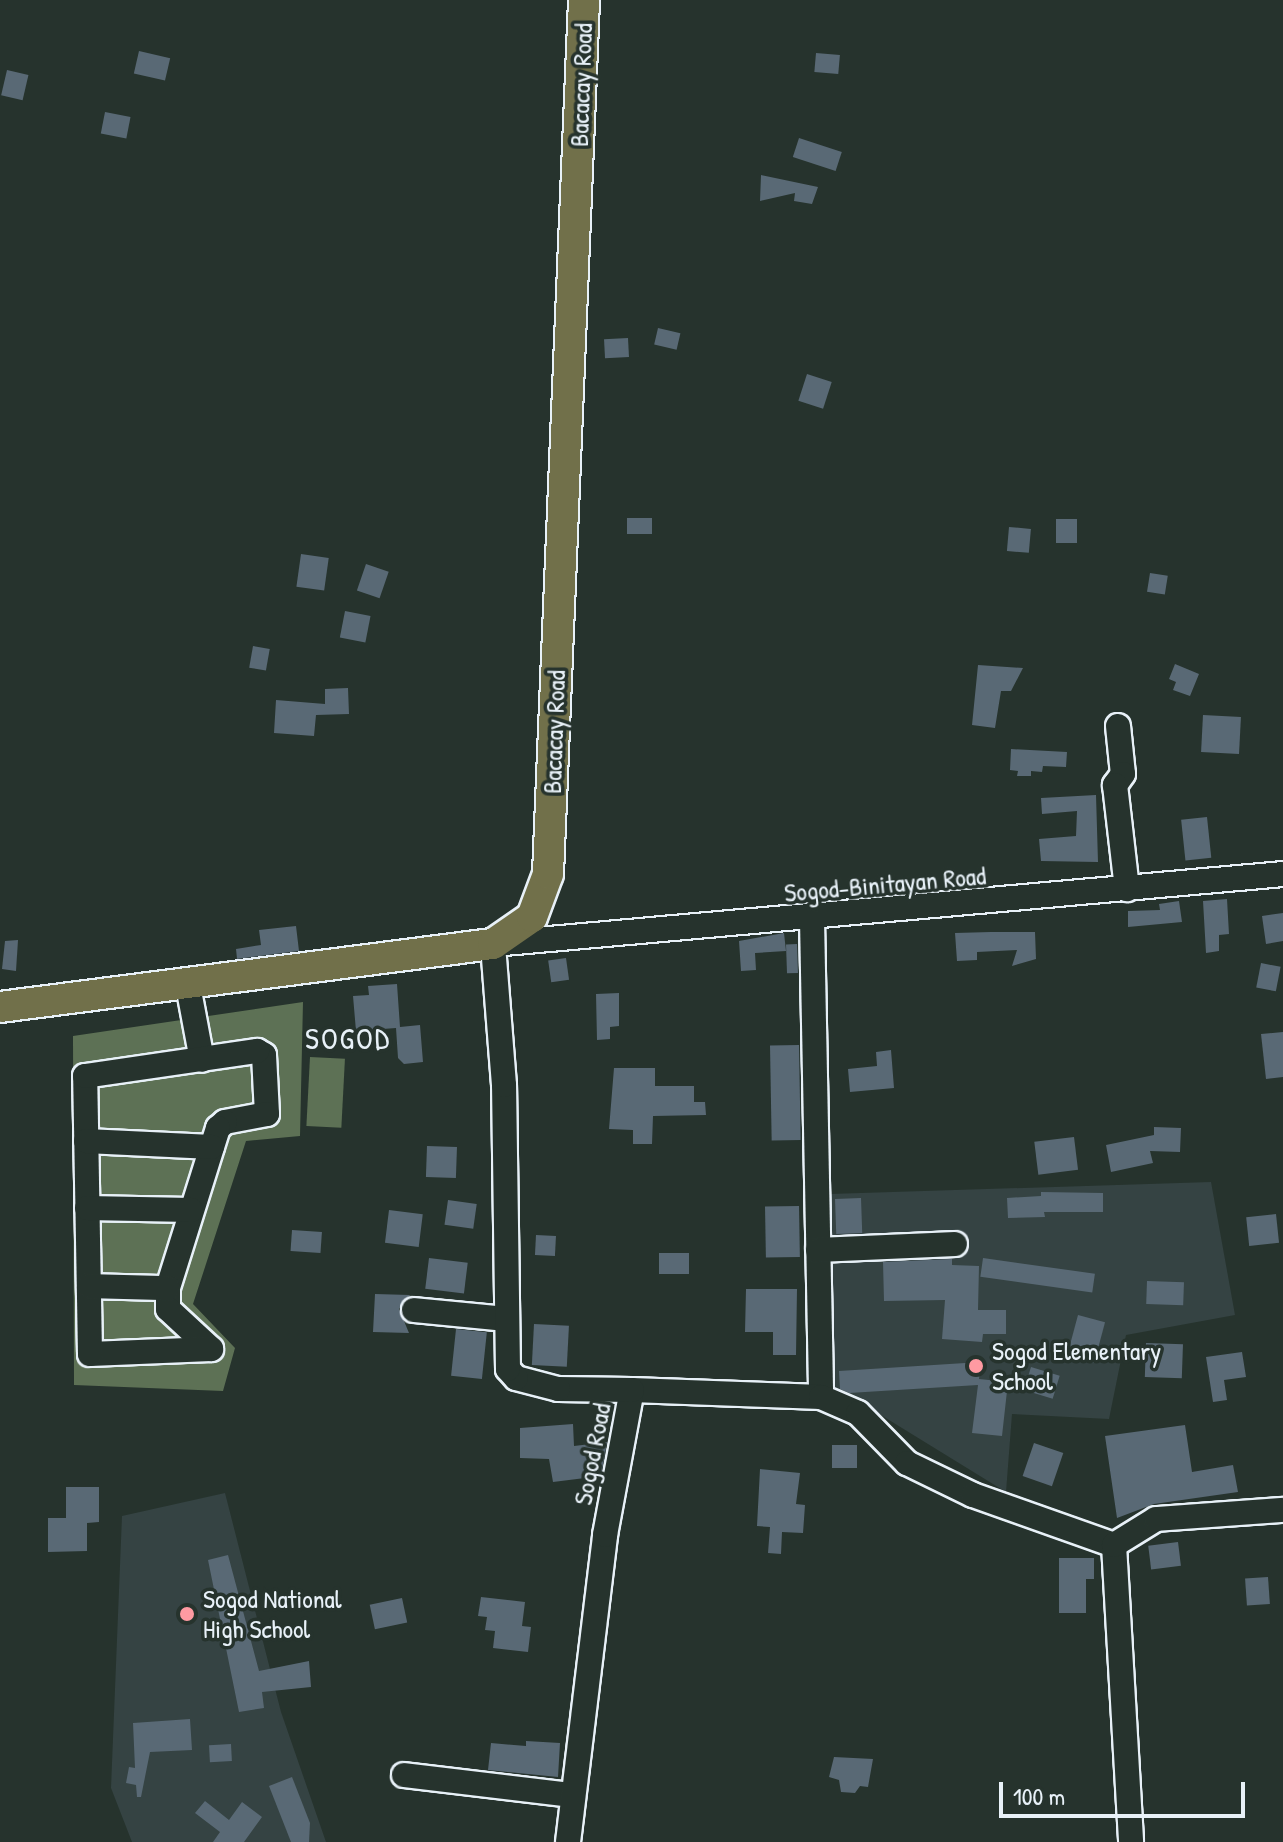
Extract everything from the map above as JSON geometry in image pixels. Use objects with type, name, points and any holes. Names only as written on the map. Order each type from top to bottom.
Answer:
[{"type":"main road","name":"Bacacay Road","points":[[0,1007],[187,980],[493,944],[521,929],[541,898],[548,874],[584,0]]},
{"type":"street","points":[[1118,726],[1123,774],[1115,785],[1127,889]]},
{"type":"street","name":"Sogod-Binitayan Road","points":[[493,944],[812,919],[1283,874]]},
{"type":"street","points":[[541,898],[548,919],[564,940]]},
{"type":"street","points":[[812,919],[821,1397]]},
{"type":"street","name":"Sogod Road","points":[[493,944],[504,1085],[508,1369],[516,1378],[558,1389],[632,1390],[605,1535],[571,1795],[568,1842]]},
{"type":"street","points":[[187,980],[202,1060]]},
{"type":"street","points":[[257,1051],[264,1055],[267,1114],[225,1122],[212,1147],[168,1288],[168,1309],[211,1349],[90,1354],[86,1141],[85,1076],[257,1051]]},
{"type":"street","points":[[86,1141],[212,1147]]},
{"type":"street","points":[[87,1208],[191,1210]]},
{"type":"street","points":[[818,1250],[955,1244]]},
{"type":"street","points":[[89,1286],[168,1288]]},
{"type":"street","points":[[414,1310],[505,1319]]},
{"type":"street","points":[[632,1390],[821,1397],[858,1413],[907,1463],[973,1495],[1114,1545]]},
{"type":"street","points":[[1114,1545],[1156,1519],[1283,1510]]},
{"type":"street","points":[[1114,1545],[1131,1842]]},
{"type":"street","points":[[404,1775],[571,1795]]},
{"type":"shaded area","name":"Sogod Elementary School","points":[[1211,1182],[1235,1315],[1126,1335],[1109,1419],[1012,1414],[1006,1492],[863,1404],[832,1397],[830,1194]]},
{"type":"shaded area","name":"Sogod National High School","points":[[225,1493],[281,1712],[326,1842],[132,1842],[111,1788],[122,1516]]},
{"type":"green space","points":[[303,1002],[300,1136],[246,1141],[193,1304],[235,1348],[223,1391],[74,1385],[73,1036]]},
{"type":"green space","points":[[310,1057],[345,1059],[341,1128],[306,1126]]},
{"type":"building","points":[[139,51],[170,58],[165,81],[134,73]]},
{"type":"building","points":[[816,53],[840,55],[838,74],[814,72]]},
{"type":"building","points":[[7,70],[28,75],[23,100],[1,95]]},
{"type":"building","points":[[105,112],[131,117],[126,139],[101,134]]},
{"type":"building","points":[[799,138],[842,152],[836,171],[793,157]]},
{"type":"building","points":[[761,175],[818,187],[812,204],[794,201],[795,193],[760,201]]},
{"type":"building","points":[[658,328],[680,333],[677,350],[654,345]]},
{"type":"building","points":[[628,338],[629,357],[605,358],[604,339]]},
{"type":"building","points":[[807,374],[832,382],[823,409],[798,401]]},
{"type":"building","points":[[627,518],[652,518],[652,534],[627,534]]},
{"type":"building","points":[[1056,519],[1077,519],[1077,543],[1056,543]]},
{"type":"building","points":[[1009,527],[1031,529],[1029,553],[1007,551]]},
{"type":"building","points":[[301,554],[329,558],[324,591],[296,587]]},
{"type":"building","points":[[366,564],[389,572],[380,598],[357,590]]},
{"type":"building","points":[[1150,573],[1168,576],[1165,595],[1147,592]]},
{"type":"building","points":[[345,611],[371,616],[365,642],[340,638]]},
{"type":"building","points":[[253,646],[270,649],[266,671],[249,668]]},
{"type":"building","points":[[1175,664],[1199,674],[1190,696],[1173,690],[1176,682],[1169,679]]},
{"type":"building","points":[[978,665],[1023,668],[1011,691],[1001,691],[995,728],[972,725]]},
{"type":"building","points":[[348,688],[349,714],[316,715],[314,736],[274,733],[276,700],[325,704],[325,689]]},
{"type":"building","points":[[1203,715],[1241,717],[1239,754],[1201,752]]},
{"type":"building","points":[[1011,749],[1067,752],[1066,767],[1043,766],[1042,772],[1031,771],[1031,776],[1017,776],[1018,771],[1010,770]]},
{"type":"building","points":[[1096,795],[1098,862],[1041,861],[1039,839],[1076,836],[1077,811],[1042,814],[1041,798]]},
{"type":"building","points":[[1207,817],[1211,858],[1185,860],[1181,820]]},
{"type":"building","points":[[1227,899],[1229,934],[1219,935],[1219,951],[1206,953],[1203,901]]},
{"type":"building","points":[[1179,901],[1182,922],[1128,927],[1128,911],[1160,910],[1159,904]]},
{"type":"building","points":[[1283,913],[1283,941],[1266,944],[1262,916]]},
{"type":"building","points":[[296,926],[299,951],[237,959],[236,949],[261,945],[259,930]]},
{"type":"building","points":[[1035,932],[1036,959],[1012,966],[1017,950],[977,952],[977,960],[957,961],[955,933]]},
{"type":"building","points":[[784,933],[786,951],[755,953],[756,970],[741,971],[739,941]]},
{"type":"building","points":[[18,940],[16,971],[2,969],[5,941]]},
{"type":"building","points":[[786,944],[797,944],[798,973],[787,973]]},
{"type":"building","points":[[566,958],[569,980],[551,982],[548,961]]},
{"type":"building","points":[[1261,963],[1281,967],[1276,991],[1256,988]]},
{"type":"building","points":[[397,984],[400,1027],[420,1025],[423,1062],[404,1064],[398,1058],[396,1028],[356,1031],[353,996],[369,995],[368,986]]},
{"type":"building","points":[[619,993],[619,1026],[610,1027],[610,1039],[597,1040],[596,994]]},
{"type":"building","points":[[1283,1032],[1283,1077],[1266,1079],[1261,1034]]},
{"type":"building","points":[[799,1045],[801,1140],[772,1140],[770,1046]]},
{"type":"building","points":[[891,1050],[894,1088],[850,1092],[848,1069],[877,1066],[876,1052]]},
{"type":"building","points":[[614,1068],[655,1068],[655,1086],[694,1086],[694,1102],[705,1102],[706,1115],[653,1116],[652,1144],[633,1144],[633,1130],[609,1129]]},
{"type":"building","points":[[1154,1127],[1181,1128],[1180,1152],[1150,1151],[1153,1163],[1111,1172],[1106,1145],[1154,1135]]},
{"type":"building","points":[[1074,1137],[1078,1170],[1038,1175],[1034,1142]]},
{"type":"building","points":[[427,1146],[457,1147],[456,1178],[426,1177]]},
{"type":"building","points":[[1041,1192],[1103,1193],[1103,1212],[1044,1212],[1045,1217],[1008,1218],[1007,1198],[1041,1196]]},
{"type":"building","points":[[861,1198],[862,1233],[836,1234],[835,1199]]},
{"type":"building","points":[[448,1200],[477,1204],[473,1229],[445,1225]]},
{"type":"building","points":[[799,1206],[800,1257],[766,1258],[765,1207]]},
{"type":"building","points":[[389,1210],[423,1214],[419,1247],[385,1243]]},
{"type":"building","points":[[1276,1214],[1279,1243],[1249,1246],[1246,1217]]},
{"type":"building","points":[[292,1230],[322,1232],[320,1253],[291,1251]]},
{"type":"building","points":[[536,1235],[556,1236],[555,1256],[535,1255]]},
{"type":"building","points":[[659,1253],[689,1253],[689,1274],[659,1274]]},
{"type":"building","points":[[429,1258],[468,1263],[464,1294],[425,1289]]},
{"type":"building","points":[[983,1258],[1095,1274],[1092,1293],[980,1277]]},
{"type":"building","points":[[952,1259],[952,1265],[979,1266],[978,1310],[1006,1310],[1006,1334],[983,1334],[982,1342],[942,1339],[945,1300],[884,1301],[883,1262]]},
{"type":"building","points":[[1147,1281],[1184,1282],[1183,1305],[1146,1304]]},
{"type":"building","points":[[746,1289],[797,1289],[796,1355],[773,1355],[773,1332],[745,1332]]},
{"type":"building","points":[[375,1294],[410,1295],[399,1309],[409,1333],[373,1332]]},
{"type":"building","points":[[1078,1315],[1105,1322],[1094,1363],[1067,1356]]},
{"type":"building","points":[[534,1324],[569,1326],[567,1367],[532,1365]]},
{"type":"building","points":[[456,1329],[487,1332],[482,1379],[451,1376]]},
{"type":"building","points":[[1146,1343],[1183,1344],[1182,1378],[1145,1377]]},
{"type":"building","points":[[1242,1352],[1246,1377],[1224,1380],[1227,1400],[1213,1402],[1206,1357]]},
{"type":"building","points":[[981,1362],[979,1379],[1008,1382],[1002,1436],[972,1433],[978,1385],[849,1393],[840,1389],[839,1371]]},
{"type":"building","points":[[1031,1367],[1060,1376],[1053,1399],[1024,1390]]},
{"type":"building","points":[[573,1424],[574,1446],[607,1442],[601,1476],[553,1482],[549,1459],[520,1458],[520,1428]]},
{"type":"building","points":[[1185,1425],[1192,1472],[1233,1465],[1238,1492],[1154,1504],[1117,1518],[1105,1436]]},
{"type":"building","points":[[1034,1443],[1063,1453],[1052,1486],[1023,1476]]},
{"type":"building","points":[[832,1445],[857,1445],[857,1468],[832,1468]]},
{"type":"building","points":[[760,1469],[800,1473],[796,1504],[805,1505],[803,1533],[782,1532],[781,1554],[768,1553],[770,1527],[757,1526]]},
{"type":"building","points":[[66,1487],[99,1487],[99,1522],[87,1523],[87,1551],[48,1552],[48,1518],[66,1518]]},
{"type":"building","points":[[1178,1542],[1181,1566],[1151,1569],[1148,1546]]},
{"type":"building","points":[[228,1555],[259,1671],[309,1661],[311,1687],[262,1692],[264,1708],[239,1712],[208,1560]]},
{"type":"building","points":[[1059,1558],[1094,1558],[1094,1579],[1086,1579],[1086,1613],[1059,1613]]},
{"type":"building","points":[[1268,1577],[1270,1604],[1247,1606],[1245,1579]]},
{"type":"building","points":[[481,1597],[525,1602],[522,1626],[531,1627],[528,1652],[493,1648],[495,1631],[485,1630],[487,1617],[478,1616]]},
{"type":"building","points":[[402,1598],[407,1622],[375,1629],[370,1605]]},
{"type":"building","points":[[190,1719],[192,1750],[150,1752],[141,1797],[137,1797],[136,1785],[126,1783],[129,1767],[135,1768],[133,1723]]},
{"type":"building","points":[[526,1741],[560,1743],[558,1777],[488,1770],[491,1743],[526,1746]]},
{"type":"building","points":[[231,1744],[232,1761],[210,1762],[209,1745]]},
{"type":"building","points":[[834,1757],[873,1759],[868,1787],[860,1786],[855,1793],[841,1792],[839,1780],[829,1777]]},
{"type":"building","points":[[292,1777],[310,1823],[309,1842],[291,1842],[269,1786]]},
{"type":"building","points":[[205,1801],[229,1820],[242,1802],[262,1817],[244,1842],[213,1842],[220,1832],[195,1813]]},
{"type":"place","name":"Sogod Elementary School","points":[[976,1366]]},
{"type":"place","name":"Sogod National High School","points":[[187,1614]]},
{"type":"district","name":"SOGOD","points":[[348,1038]]}]
